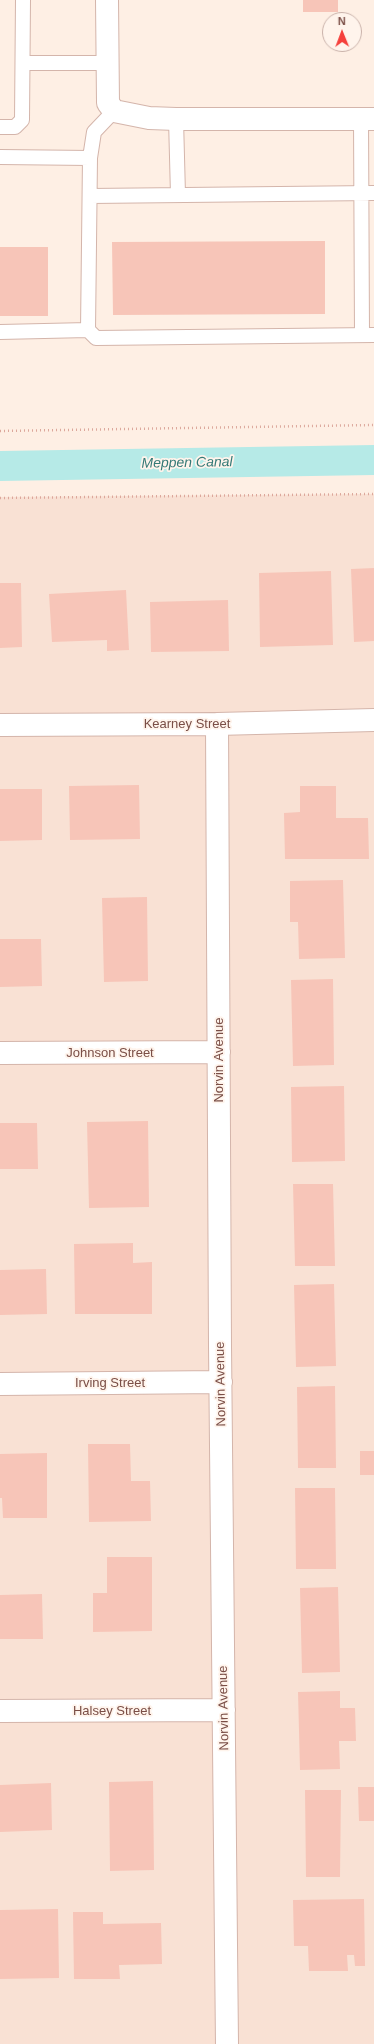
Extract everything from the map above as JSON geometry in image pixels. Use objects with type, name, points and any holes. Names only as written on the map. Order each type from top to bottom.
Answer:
[{"type":"street","points":[[107,0],[108,103],[114,111],[148,118],[176,119],[367,119]]},
{"type":"street","name":"Kearney Street","points":[[0,725],[217,724],[374,720]]},
{"type":"street","name":"Norvin Avenue","points":[[217,724],[227,2044]]},
{"type":"street","name":"Johnson Street","points":[[0,1053],[219,1052]]},
{"type":"street","name":"Irving Street","points":[[0,1384],[221,1382]]},
{"type":"street","name":"Halsey Street","points":[[0,1711],[224,1710]]},
{"type":"lane","points":[[0,127],[15,127],[22,120],[23,0]]},
{"type":"lane","points":[[23,63],[108,63]]},
{"type":"lane","points":[[114,111],[94,132],[90,158],[88,330],[96,338],[368,335],[367,119]]},
{"type":"lane","points":[[176,119],[178,195]]},
{"type":"lane","points":[[0,157],[90,158]]},
{"type":"lane","points":[[90,196],[368,193]]},
{"type":"lane","points":[[0,332],[88,330]]},
{"type":"path","points":[[0,431],[374,425]]},
{"type":"path","points":[[0,498],[374,494]]},
{"type":"shaded area","points":[[374,494],[374,2044],[0,2044],[0,497]]},
{"type":"building","points":[[303,0],[338,0],[338,12],[303,12]]},
{"type":"building","points":[[325,241],[325,314],[113,315],[112,242]]},
{"type":"building","points":[[0,247],[48,247],[48,316],[0,316]]},
{"type":"building","points":[[374,568],[374,641],[354,642],[351,569]]},
{"type":"building","points":[[331,571],[333,645],[260,647],[259,573]]},
{"type":"building","points":[[0,583],[21,583],[22,647],[0,648]]},
{"type":"building","points":[[126,590],[129,650],[107,651],[107,640],[52,642],[49,594]]},
{"type":"building","points":[[228,600],[229,651],[151,652],[150,602]]},
{"type":"building","points":[[139,785],[140,839],[70,840],[69,786]]},
{"type":"building","points":[[300,786],[336,786],[336,818],[368,818],[369,859],[285,859],[284,813],[300,812]]},
{"type":"building","points":[[0,789],[42,789],[42,840],[0,841]]},
{"type":"building","points":[[343,880],[345,958],[299,959],[298,922],[290,922],[290,881]]},
{"type":"building","points":[[147,897],[148,981],[104,982],[102,898]]},
{"type":"building","points":[[0,939],[41,939],[42,986],[0,987]]},
{"type":"building","points":[[333,979],[334,1065],[293,1066],[291,980]]},
{"type":"building","points":[[344,1086],[345,1161],[292,1162],[291,1087]]},
{"type":"building","points":[[148,1121],[149,1207],[89,1208],[87,1122]]},
{"type":"building","points":[[0,1123],[37,1123],[38,1169],[0,1169]]},
{"type":"building","points":[[293,1184],[333,1184],[335,1266],[295,1266]]},
{"type":"building","points":[[133,1243],[133,1263],[152,1262],[152,1314],[75,1314],[74,1244]]},
{"type":"building","points":[[46,1269],[47,1314],[0,1315],[0,1270]]},
{"type":"building","points":[[334,1284],[336,1366],[296,1367],[294,1285]]},
{"type":"building","points":[[335,1386],[336,1468],[298,1468],[297,1387]]},
{"type":"building","points":[[88,1444],[130,1444],[131,1481],[150,1481],[151,1521],[89,1522]]},
{"type":"building","points":[[360,1451],[374,1451],[374,1475],[360,1475]]},
{"type":"building","points":[[47,1453],[47,1518],[3,1518],[2,1498],[0,1498],[0,1454]]},
{"type":"building","points":[[295,1488],[335,1488],[336,1569],[296,1569]]},
{"type":"building","points":[[107,1557],[152,1557],[152,1631],[93,1632],[93,1593],[107,1593]]},
{"type":"building","points":[[338,1587],[340,1672],[302,1673],[300,1588]]},
{"type":"building","points":[[42,1594],[43,1639],[0,1639],[0,1595]]},
{"type":"building","points":[[340,1691],[340,1708],[355,1708],[356,1741],[339,1741],[340,1769],[300,1770],[298,1692]]},
{"type":"building","points":[[153,1781],[154,1870],[110,1871],[109,1782]]},
{"type":"building","points":[[51,1783],[52,1830],[0,1832],[0,1785]]},
{"type":"building","points":[[358,1787],[374,1787],[374,1821],[359,1821]]},
{"type":"building","points":[[305,1790],[341,1790],[340,1877],[306,1877]]},
{"type":"building","points":[[364,1899],[365,1966],[355,1966],[354,1955],[347,1955],[348,1971],[309,1971],[308,1946],[294,1946],[293,1900]]},
{"type":"building","points":[[58,1909],[59,1978],[0,1979],[0,1910]]},
{"type":"building","points":[[73,1912],[103,1912],[103,1924],[161,1923],[162,1964],[119,1965],[120,1979],[74,1979]]},
{"type":"waterway","name":"Meppen Canal","points":[[0,466],[374,460]]}]
